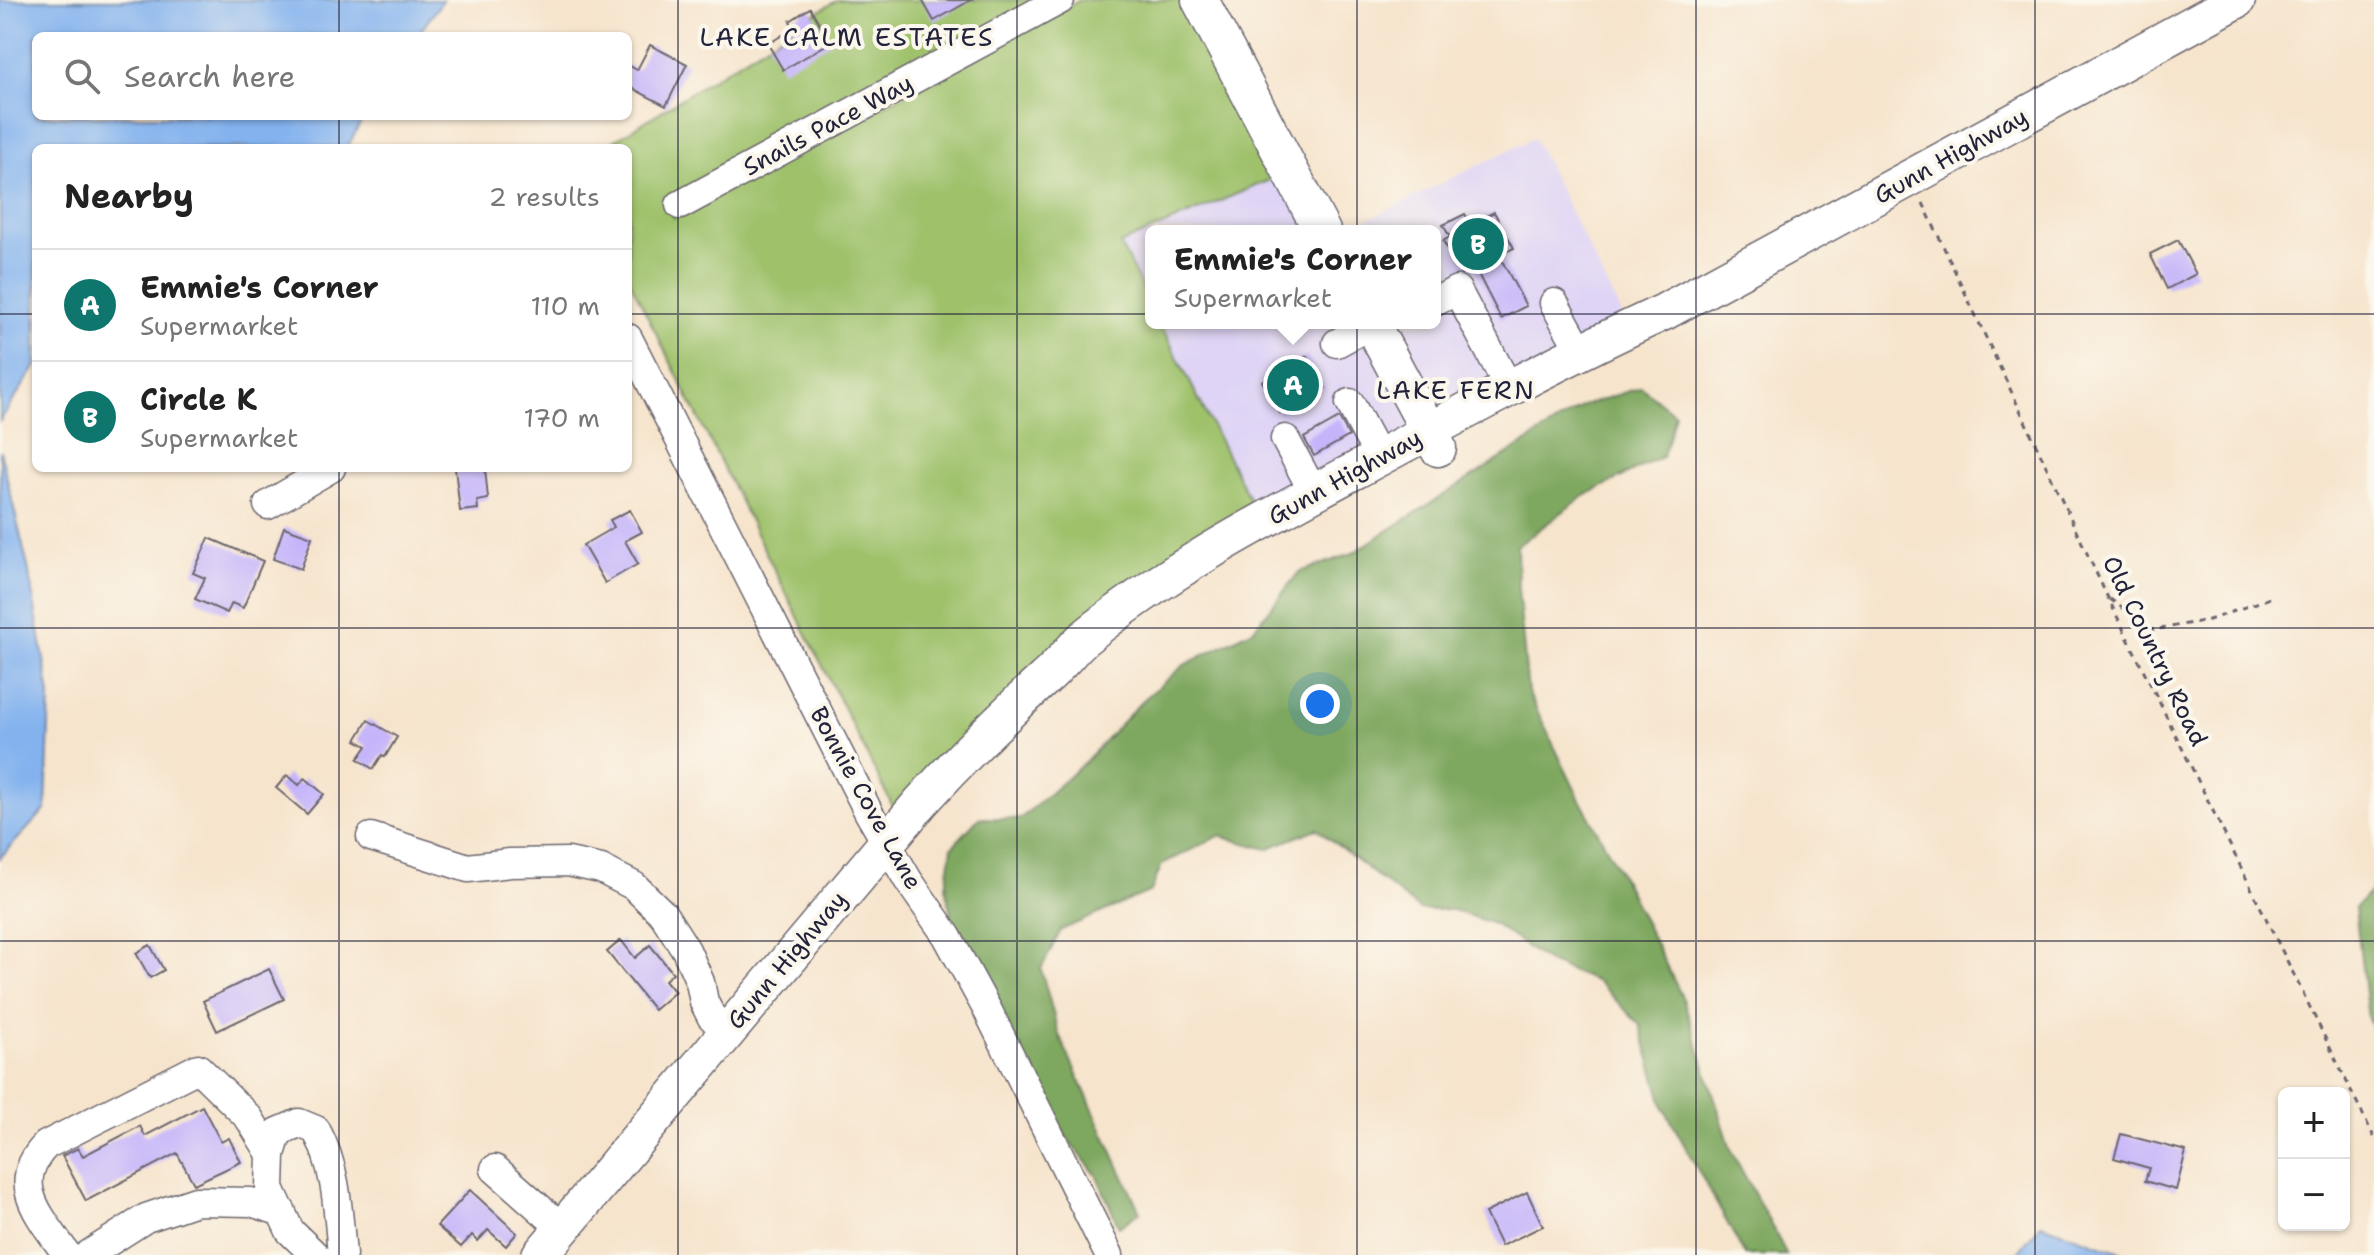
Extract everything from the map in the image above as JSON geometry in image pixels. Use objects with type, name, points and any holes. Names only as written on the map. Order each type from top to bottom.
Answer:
[{"type":"main road","points":[[1200,0],[1319,225]]},
{"type":"main road","name":"Gunn Highway","points":[[1047,676],[1142,613],[1433,439],[1509,388],[1580,350],[1664,312],[2237,0]]},
{"type":"main road","name":"Gunn Highway","points":[[551,1242],[885,843],[988,730],[1081,641],[1149,590],[1221,545],[1379,457],[1433,439],[1587,363],[1664,312]]},
{"type":"main road","points":[[1380,329],[1433,439]]},
{"type":"street","name":"Snails Pace Way","points":[[680,205],[1060,0]]},
{"type":"street","points":[[1441,299],[1457,290],[1509,388]]},
{"type":"street","points":[[1554,303],[1580,350]]},
{"type":"street","points":[[1337,343],[1372,329]]},
{"type":"street","name":"Bonnie Cove Lane","points":[[632,346],[885,843],[947,936],[1109,1255]]},
{"type":"street","points":[[1350,403],[1379,457]]},
{"type":"street","points":[[1285,439],[1314,493]]},
{"type":"street","points":[[268,505],[324,472]]},
{"type":"street","points":[[371,837],[468,868],[510,863],[568,862],[601,869],[634,886],[663,914],[686,950],[711,1016],[727,1032]]},
{"type":"street","points":[[67,1255],[35,1207],[28,1189],[37,1154],[46,1145],[198,1068],[249,1118],[271,1154]]},
{"type":"street","points":[[315,1255],[290,1231],[270,1188],[271,1154],[278,1132],[299,1123],[316,1130],[327,1150],[342,1255]]},
{"type":"street","points":[[495,1169],[551,1242]]},
{"type":"street","points":[[88,1255],[146,1218],[196,1201],[251,1202],[282,1212]]},
{"type":"path","name":"Old Country Road","points":[[1909,179],[1930,216],[2107,596],[2374,1137]]},
{"type":"path","points":[[2107,596],[2153,630],[2209,620],[2270,598]]},
{"type":"shaded area","points":[[1534,138],[1624,319],[1434,417],[1387,329],[1441,329],[1441,225],[1356,225]]},
{"type":"shaded area","points":[[1281,175],[1307,225],[1164,225]]},
{"type":"shaded area","points":[[1145,233],[1145,294],[1119,244]]},
{"type":"shaded area","points":[[1163,329],[1362,329],[1414,427],[1257,514]]},
{"type":"green space","points":[[837,0],[1040,0],[666,201],[674,218],[1080,0],[1188,0],[1281,175],[1164,225],[1145,225],[1145,233],[1120,244],[1145,293],[1145,329],[1163,329],[1257,514],[897,815],[632,285],[632,144],[609,144]]},
{"type":"green space","points":[[1641,387],[1675,414],[1663,456],[1584,496],[1517,546],[1528,692],[1683,999],[1732,1152],[1787,1255],[1745,1255],[1664,1108],[1640,1025],[1598,982],[1546,961],[1494,924],[1452,910],[1420,910],[1317,829],[1267,849],[1219,836],[1162,864],[1151,891],[1061,930],[1041,969],[1059,1035],[1140,1212],[1119,1227],[1097,1176],[1066,1137],[1034,1076],[957,955],[946,887],[952,847],[979,818],[1020,819],[1083,764],[1142,701],[1184,665],[1253,630],[1299,572],[1351,554],[1583,406]]},
{"type":"green space","points":[[2374,888],[2374,1032],[2368,1019],[2355,908]]},
{"type":"water","points":[[0,0],[443,0],[420,32],[32,32],[32,120],[362,120],[349,144],[32,144],[32,372],[0,421]]},
{"type":"water","points":[[0,450],[28,567],[50,695],[46,809],[0,858]]},
{"type":"water","points":[[2041,1224],[2129,1255],[2016,1255]]},
{"type":"building","points":[[922,0],[971,0],[934,21]]},
{"type":"building","points":[[810,8],[831,42],[783,70],[768,44],[794,28],[790,21]]},
{"type":"building","points":[[650,45],[687,64],[666,106],[632,88],[632,67],[637,70]]},
{"type":"building","points":[[1494,212],[1514,248],[1499,255],[1526,306],[1501,319],[1475,268],[1461,274],[1443,241],[1450,237],[1443,225],[1465,214],[1471,224]]},
{"type":"building","points":[[2178,240],[2196,274],[2167,289],[2150,254]]},
{"type":"building","points":[[1307,356],[1325,388],[1280,413],[1262,381]]},
{"type":"building","points":[[1339,418],[1349,436],[1314,456],[1304,438]]},
{"type":"building","points":[[455,472],[485,472],[488,499],[477,501],[478,509],[460,511]]},
{"type":"building","points":[[630,510],[642,532],[625,541],[638,564],[605,583],[583,545],[614,527],[610,520]]},
{"type":"building","points":[[284,527],[312,537],[301,569],[273,559]]},
{"type":"building","points":[[209,538],[263,561],[243,608],[232,603],[227,613],[195,599],[205,578],[193,573]]},
{"type":"building","points":[[368,720],[397,737],[373,769],[358,759],[367,746],[356,740]]},
{"type":"building","points":[[287,775],[299,785],[305,778],[324,794],[307,814],[276,788]]},
{"type":"building","points":[[621,940],[635,958],[650,945],[673,973],[665,980],[675,992],[654,1010],[607,952]]},
{"type":"building","points":[[150,945],[164,970],[150,978],[136,953]]},
{"type":"building","points":[[269,969],[284,999],[217,1031],[203,1001]]},
{"type":"building","points":[[202,1106],[221,1142],[229,1138],[241,1162],[194,1184],[177,1153],[86,1201],[62,1156],[78,1148],[83,1156],[140,1126],[145,1136]]},
{"type":"building","points":[[2121,1134],[2186,1151],[2176,1190],[2145,1181],[2149,1168],[2114,1158]]},
{"type":"building","points":[[470,1190],[517,1233],[506,1246],[488,1230],[478,1241],[472,1235],[461,1247],[437,1226]]},
{"type":"building","points":[[1527,1192],[1543,1226],[1501,1246],[1485,1213]]},
{"type":"place","name":"Circle K","points":[[1478,244]]},
{"type":"place","name":"Emmie's Corner","points":[[1293,385]]},
{"type":"district","name":"LAKE CALM ESTATES","points":[[847,37]]},
{"type":"district","name":"LAKE FERN","points":[[1456,390]]}]
